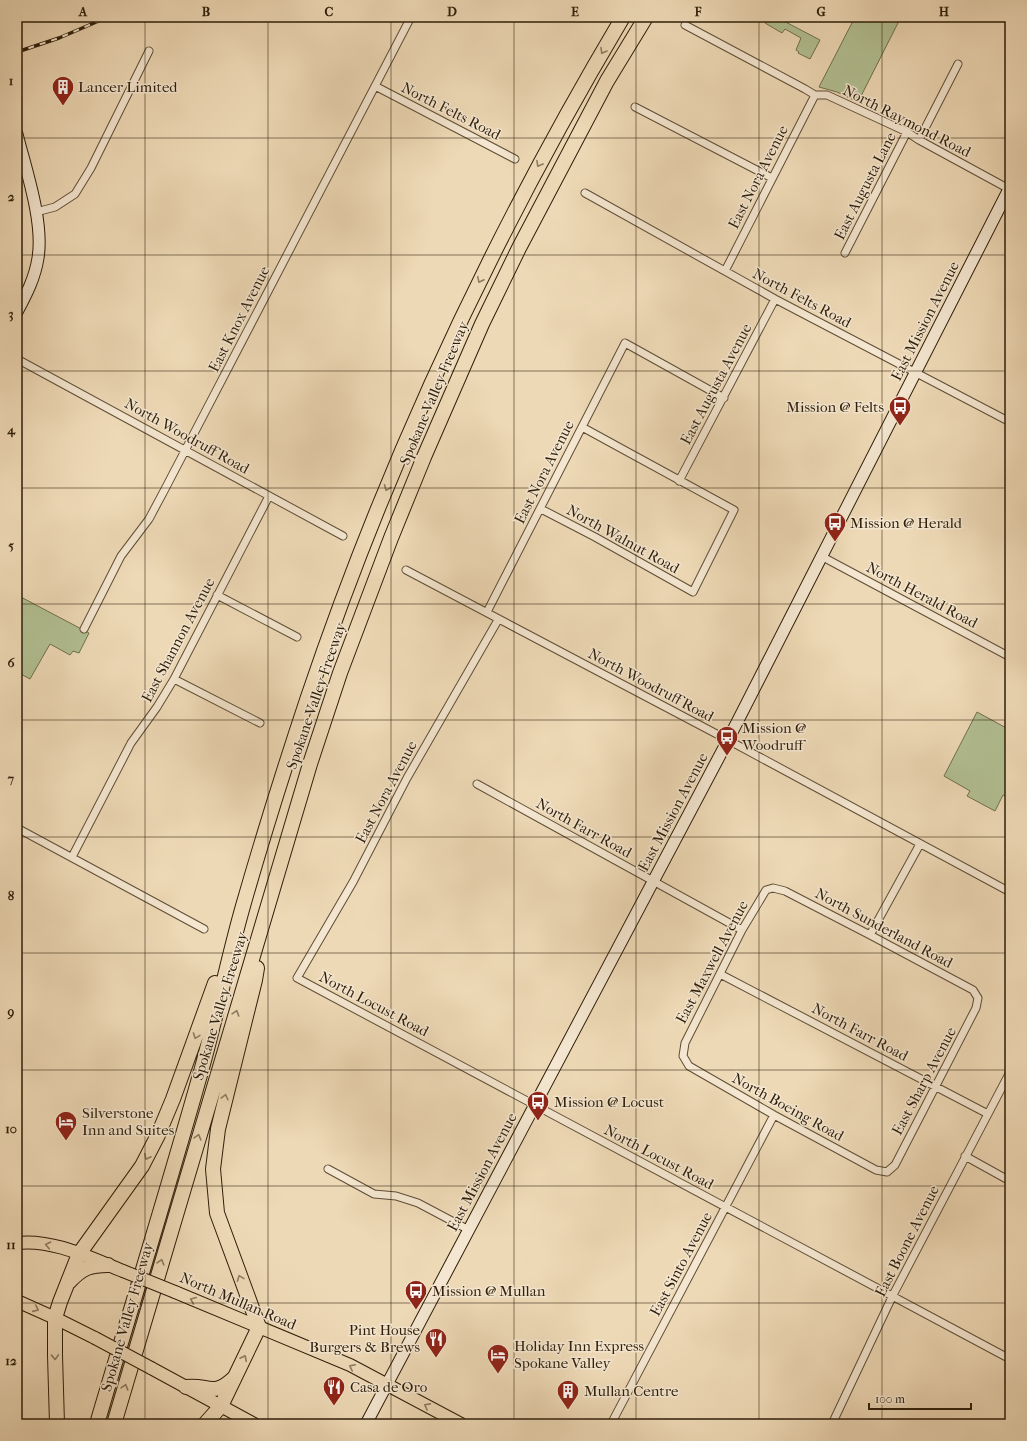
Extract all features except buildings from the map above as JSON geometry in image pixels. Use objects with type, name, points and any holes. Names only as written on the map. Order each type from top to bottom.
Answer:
[{"type":"highway","name":"Spokane Valley Freeway","points":[[97,1424],[201,1072],[243,908],[284,769],[348,585],[403,448],[464,314],[533,175],[623,17]]},
{"type":"highway","name":"Spokane Valley Freeway","points":[[114,1424],[310,764],[340,673],[391,538],[424,457],[482,324],[519,248],[607,81],[646,17]]},
{"type":"highway","points":[[57,1424],[55,1318],[60,1302],[79,1254],[142,1166],[158,1135],[173,1099],[243,908]]},
{"type":"highway","points":[[205,1424],[221,1406],[259,1327],[217,1213],[213,1169],[218,1129],[255,980],[266,910]]},
{"type":"highway","points":[[68,1283],[86,1268],[97,1265],[108,1265]]},
{"type":"highway","points":[[186,1387],[194,1386],[213,1390],[235,1378]]},
{"type":"main road","name":"North Mullan Road","points":[[17,1243],[32,1242],[64,1248],[124,1271],[350,1365],[461,1424]]},
{"type":"main road","points":[[17,1301],[95,1338],[254,1424]]},
{"type":"street","name":"East Knox Avenue","points":[[84,629],[121,556],[151,515],[186,450],[411,17]]},
{"type":"street","name":"North Raymond Road","points":[[685,25],[815,95],[827,95],[907,132],[919,140],[1010,188]]},
{"type":"street","points":[[36,212],[55,208],[75,194],[91,168],[149,51]]},
{"type":"street","points":[[919,140],[958,64]]},
{"type":"street","name":"North Felts Road","points":[[374,86],[515,158]]},
{"type":"street","name":"East Nora Avenue","points":[[725,272],[815,95]]},
{"type":"street","points":[[634,107],[772,178]]},
{"type":"street","name":"East Augusta Lane","points":[[845,253],[907,132]]},
{"type":"street","points":[[17,134],[36,212],[40,241],[38,258],[28,292],[17,312]]},
{"type":"street","name":"East Mission Avenue","points":[[366,1424],[728,740],[1010,188]]},
{"type":"street","name":"North Felts Road","points":[[585,193],[775,299],[1010,422]]},
{"type":"street","name":"East Augusta Avenue","points":[[679,481],[775,299]]},
{"type":"street","name":"East Nora Avenue","points":[[486,612],[541,509],[625,343],[724,398]]},
{"type":"street","name":"North Woodruff Road","points":[[17,359],[344,536]]},
{"type":"street","points":[[582,427],[679,481]]},
{"type":"street","name":"North Walnut Road","points":[[541,509],[694,592],[734,510],[679,481]]},
{"type":"street","name":"East Shannon Avenue","points":[[72,857],[131,743],[157,707],[174,679],[269,496]]},
{"type":"street","name":"North Herald Road","points":[[821,556],[1010,657]]},
{"type":"street","name":"North Woodruff Road","points":[[406,570],[486,612],[498,620],[728,740],[1010,892]]},
{"type":"street","points":[[217,595],[297,637]]},
{"type":"street","name":"East Nora Avenue","points":[[297,978],[353,882],[407,778],[498,620]]},
{"type":"street","points":[[174,679],[260,723]]},
{"type":"street","name":"North Farr Road","points":[[477,784],[742,930]]},
{"type":"street","points":[[17,828],[204,929]]},
{"type":"street","points":[[870,934],[920,844]]},
{"type":"street","name":"North Sunderland Road","points":[[773,888],[785,892],[870,934],[973,990],[978,998]]},
{"type":"street","name":"East Maxwell Avenue","points":[[683,1056],[685,1043],[742,930],[766,890],[773,888]]},
{"type":"street","name":"North Farr Road","points":[[720,974],[988,1114]]},
{"type":"street","name":"North Locust Road","points":[[297,978],[893,1295],[1010,1359]]},
{"type":"street","name":"East Sharp Avenue","points":[[887,1172],[895,1165],[936,1087],[976,1008],[978,998]]},
{"type":"street","name":"North Boeing Road","points":[[683,1056],[689,1066],[774,1115],[876,1170],[887,1172]]},
{"type":"street","name":"East Boone Avenue","points":[[832,1424],[893,1295],[1010,1072]]},
{"type":"street","name":"East Sinto Avenue","points":[[611,1424],[774,1115]]},
{"type":"street","points":[[965,1156],[1010,1181]]},
{"type":"street","points":[[328,1169],[374,1194],[396,1196],[418,1203],[469,1230]]},
{"type":"green space","points":[[768,17],[776,17],[820,40],[810,59],[798,53],[799,52],[796,50],[801,38],[785,29],[782,33],[765,23]]},
{"type":"green space","points":[[855,17],[901,17],[858,102],[837,92],[819,87]]},
{"type":"green space","points":[[17,595],[89,633],[79,653],[73,651],[70,655],[50,644],[30,679],[17,672]]},
{"type":"green space","points":[[977,712],[1010,730],[1010,798],[1003,795],[995,811],[967,796],[970,791],[944,776]]},
{"type":"railway","points":[[17,52],[59,38],[108,17]]},
{"type":"place","name":"Lancer Limited","points":[[63,106]]},
{"type":"place","name":"Mission @ Felts","points":[[900,426]]},
{"type":"place","name":"Mission @ Herald","points":[[835,542]]},
{"type":"place","name":"Mission @ Woodruff","points":[[727,756]]},
{"type":"place","name":"Mission @ Locust","points":[[538,1122]]},
{"type":"place","name":"Silverstone Inn and Suites","points":[[66,1142]]},
{"type":"place","name":"Mission @ Mullan","points":[[416,1310]]},
{"type":"place","name":"Pint House Burgers & Brews","points":[[436,1358]]},
{"type":"place","name":"Holiday Inn Express Spokane Valley","points":[[498,1374]]},
{"type":"place","name":"Casa de Oro","points":[[334,1406]]},
{"type":"place","name":"Mullan Centre","points":[[568,1410]]}]
